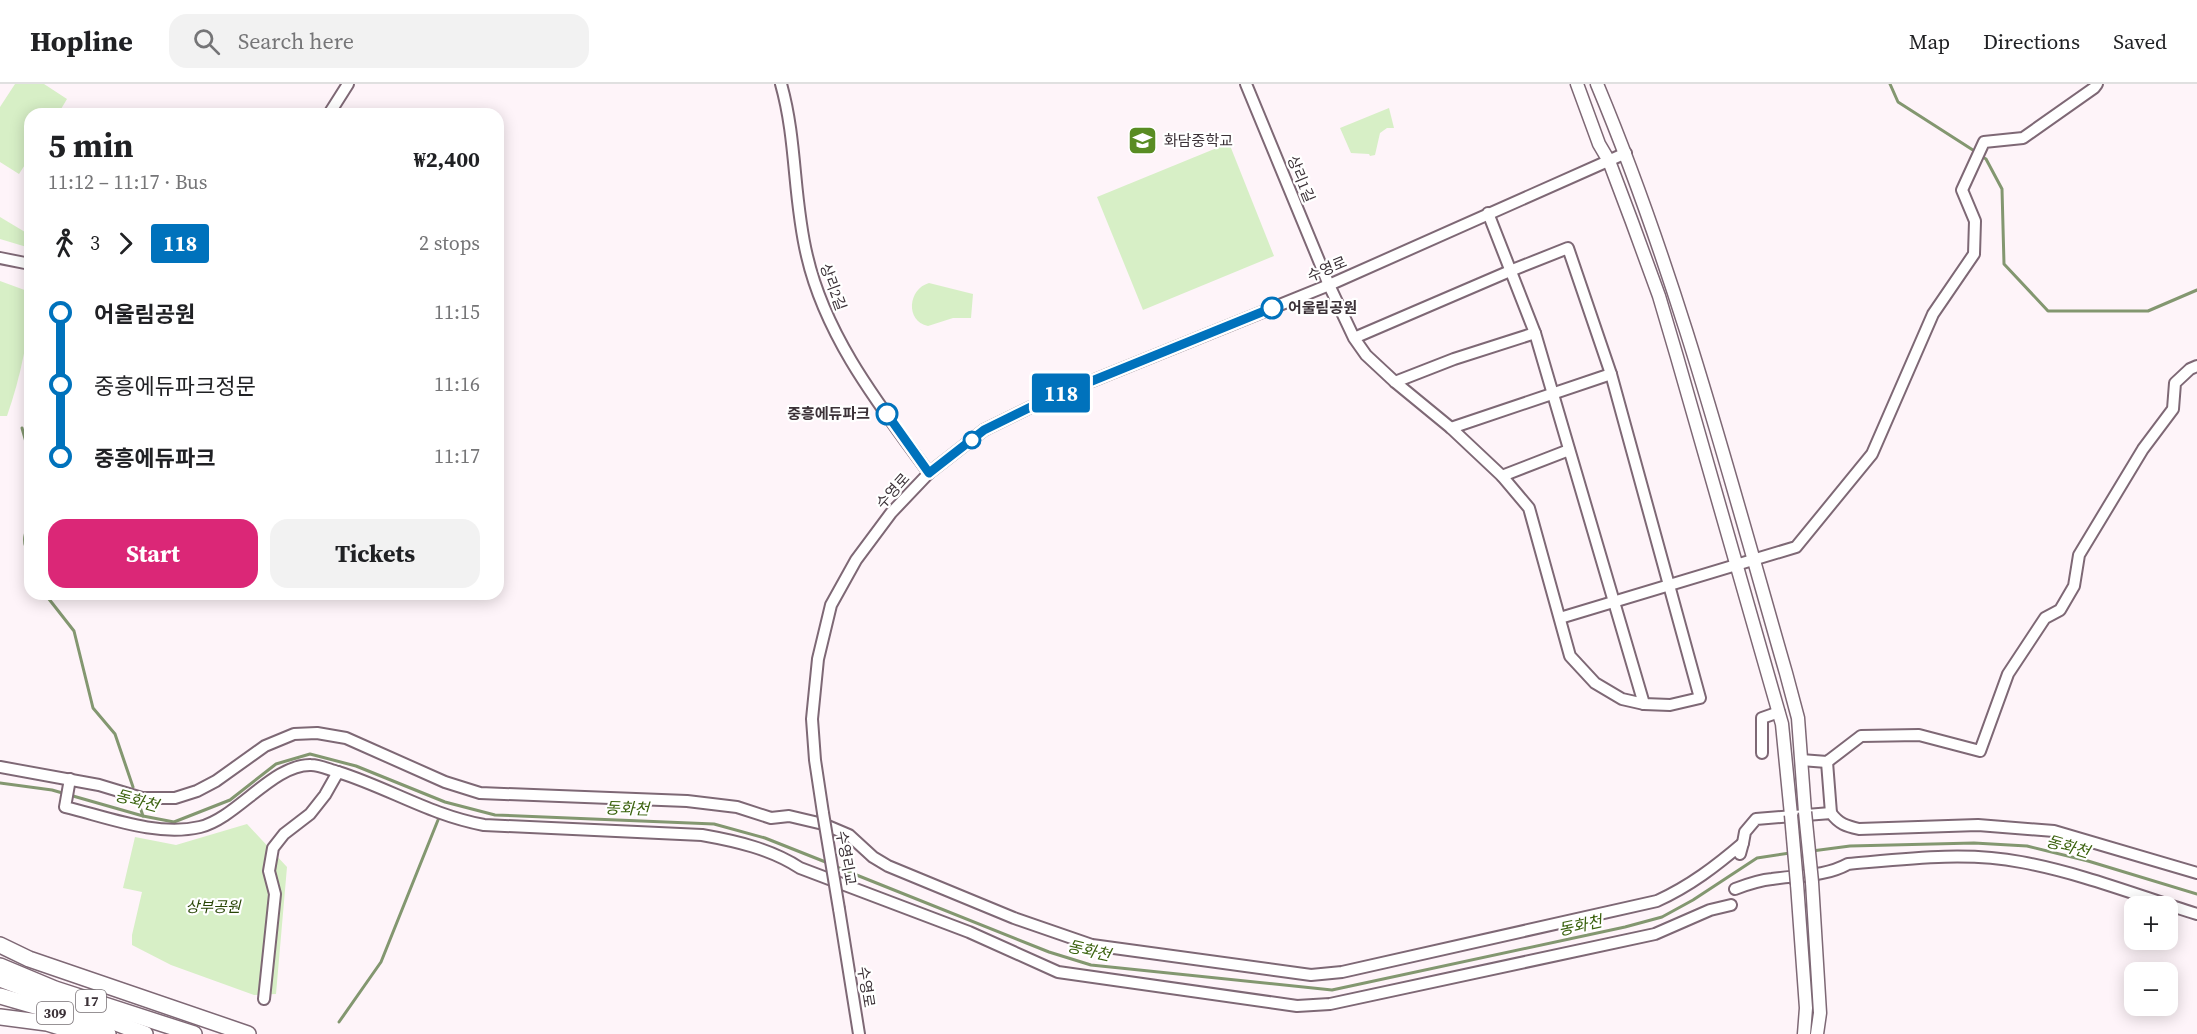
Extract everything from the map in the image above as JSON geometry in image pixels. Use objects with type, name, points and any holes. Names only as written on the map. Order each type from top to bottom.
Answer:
[{"type":"highway","points":[[0,945],[29,959],[248,1034]]},
{"type":"highway","name":"17","points":[[0,966],[55,989],[189,1032]]},
{"type":"highway","name":"17","points":[[0,979],[145,1034]]},
{"type":"highway","name":"309","points":[[0,996],[42,1008],[108,1034]]},
{"type":"highway","points":[[0,1017],[47,1023],[83,1034]]},
{"type":"main road","points":[[1577,84],[1599,144],[1610,161],[1659,296],[1782,724],[1806,1008],[1804,1034]]},
{"type":"main road","points":[[1598,84],[1626,153],[1675,291],[1798,718],[1820,1013],[1817,1034]]},
{"type":"street","points":[[333,108],[348,84]]},
{"type":"street","name":"상리2길","points":[[781,84],[789,113],[806,253],[817,294],[839,341],[929,473]]},
{"type":"street","name":"상리1길","points":[[1246,84],[1329,285],[1354,338],[1366,355],[1451,428],[1502,476],[1529,508],[1570,656],[1596,683],[1622,699],[1644,704],[1670,705],[1700,698],[1668,585]]},
{"type":"street","points":[[1560,618],[1796,548],[1872,454],[1933,314],[1974,254],[1975,221],[1962,190],[1984,142],[2023,138],[2097,84]]},
{"type":"street","name":"수영로","points":[[823,813],[812,719],[818,659],[831,605],[856,560],[891,513],[929,473],[984,430],[1045,400],[1329,285],[1626,153]]},
{"type":"street","points":[[1488,213],[1535,333],[1644,704]]},
{"type":"street","points":[[1354,338],[1510,270],[1568,248],[1611,374],[1668,585]]},
{"type":"street","points":[[0,258],[24,263]]},
{"type":"street","points":[[1395,382],[1454,359],[1535,333]]},
{"type":"street","points":[[1801,760],[1827,762],[1861,736],[1919,735],[1980,751],[2008,674],[2045,618],[2060,610],[2074,586],[2079,555],[2144,448],[2173,409],[2175,383],[2190,369],[2197,366]]},
{"type":"street","points":[[1451,428],[1611,374]]},
{"type":"street","points":[[1502,476],[1569,450]]},
{"type":"street","points":[[1762,753],[1762,718],[1779,712]]},
{"type":"street","points":[[0,767],[142,798],[175,798],[197,791],[216,781],[265,746],[294,734],[317,733],[346,738],[445,782],[480,793],[696,802],[737,807],[771,818],[789,816],[823,824],[849,835],[873,857],[888,866],[1014,918],[1071,938],[1121,950],[1311,975],[1342,972],[1657,900],[1683,889],[1706,874],[1743,843]]},
{"type":"street","points":[[1827,762],[1831,813],[1836,821],[1844,826],[1859,829],[1978,825],[2054,831],[2197,873]]},
{"type":"street","points":[[70,782],[65,807],[166,830],[200,827],[218,819],[290,769],[311,765],[356,778],[432,811],[484,825],[702,835],[734,841],[774,854],[800,868],[969,932],[1058,972],[1297,1006],[1330,1004],[1655,934],[1710,910],[1731,905]]},
{"type":"street","points":[[264,999],[275,894],[269,871],[273,848],[284,834],[310,814],[326,795],[338,772]]},
{"type":"street","name":"수영리교","points":[[823,813],[839,909]]},
{"type":"street","points":[[1740,854],[1745,832],[1756,819],[1831,813]]},
{"type":"street","points":[[1735,889],[1770,879],[1832,873],[1848,864],[1971,857],[2037,866],[2080,877],[2197,914]]},
{"type":"street","name":"수영로","points":[[839,909],[858,1034]]},
{"type":"green space","points":[[15,84],[44,84],[67,99],[62,108],[24,108],[24,166],[19,174],[0,162],[0,107]]},
{"type":"green space","points":[[1389,108],[1394,128],[1387,128],[1380,133],[1375,155],[1351,153],[1340,128]]},
{"type":"green space","name":"어울림공원","points":[[1229,143],[1274,256],[1143,310],[1097,197]]},
{"type":"green space","points":[[0,217],[24,231],[24,246],[0,239]]},
{"type":"green space","points":[[0,281],[24,290],[24,355],[7,416],[0,416]]},
{"type":"green space","points":[[929,283],[973,294],[971,318],[953,318],[928,326],[921,323],[913,312],[913,298],[922,286]]},
{"type":"green space","name":"상부공원","points":[[247,824],[287,867],[276,994],[254,995],[171,965],[132,945],[132,935],[142,892],[123,888],[135,837],[176,845]]},
{"type":"waterway","points":[[1890,84],[1898,102],[1976,152]]},
{"type":"waterway","points":[[1981,156],[1986,159],[2002,189],[2004,264],[2048,311],[2148,311],[2197,290]]},
{"type":"waterway","points":[[22,428],[24,435]]},
{"type":"waterway","points":[[50,600],[74,631],[93,708],[115,734],[133,787]]},
{"type":"waterway","name":"동화천","points":[[0,783],[52,790],[143,816],[174,822],[230,800],[276,764],[310,754],[356,766],[445,802],[495,815],[714,824],[765,838],[828,863]]},
{"type":"waterway","points":[[139,804],[143,816]]},
{"type":"waterway","points":[[339,1022],[381,962],[438,820]]},
{"type":"waterway","name":"동화천","points":[[1812,851],[1850,846],[1974,843],[2027,846],[2088,861],[2197,894]]},
{"type":"waterway","name":"동화천","points":[[834,866],[1049,952],[1091,965],[1332,990],[1662,917],[1693,900],[1757,858],[1790,853]]},
{"type":"bus line","name":"118","points":[[887,414],[929,473],[984,430],[1045,400],[1272,308]]},
{"type":"place","name":"화담중학교","points":[[1143,141]]},
{"type":"place","name":"어울림공원","points":[[1272,308]]},
{"type":"place","name":"중흥에듀파크","points":[[887,414]]}]
